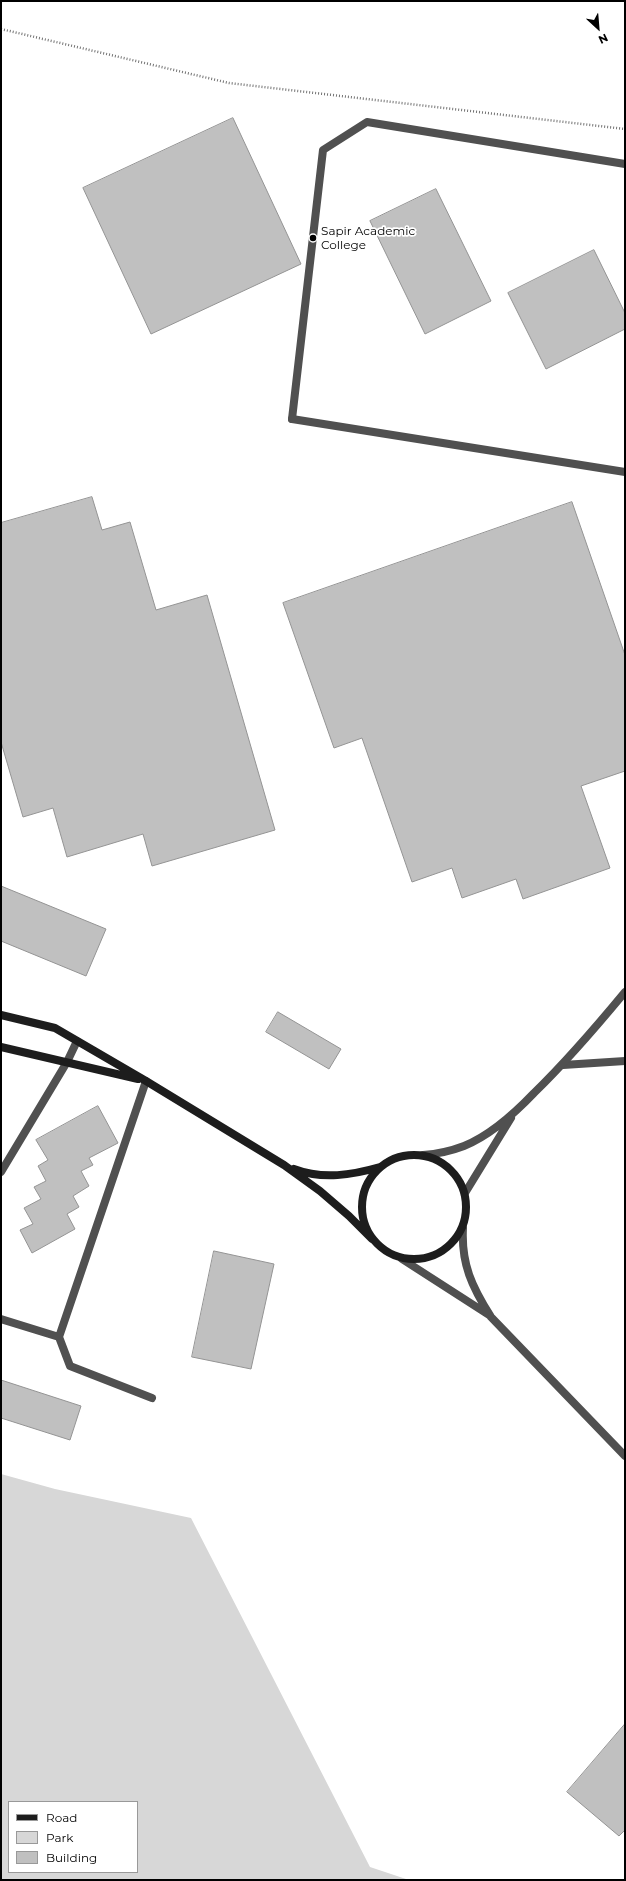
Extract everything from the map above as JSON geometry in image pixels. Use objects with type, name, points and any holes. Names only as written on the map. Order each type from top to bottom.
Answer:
[{"type":"street","points":[[625,164],[367,122],[323,150],[292,419],[625,472]]},
{"type":"street","points":[[284,1165],[304,1172],[344,1176],[381,1166],[394,1159],[408,1155],[441,1153],[465,1146],[489,1133],[513,1114],[563,1065],[625,992]]},
{"type":"street","points":[[1,1015],[55,1028],[146,1081],[284,1165],[320,1191],[386,1252],[402,1259],[492,1317]]},
{"type":"street","points":[[1,1172],[67,1062],[77,1041]]},
{"type":"street","points":[[1,1047],[146,1081]]},
{"type":"street","points":[[563,1065],[625,1061]]},
{"type":"street","points":[[146,1081],[59,1337],[70,1366],[152,1398]]},
{"type":"street","points":[[465,1193],[513,1114]]},
{"type":"street","points":[[423,1155],[437,1160],[450,1168],[460,1179],[465,1193],[467,1211],[463,1228],[462,1248],[466,1267],[481,1300],[492,1317],[625,1456]]},
{"type":"street","points":[[372,1239],[364,1223],[362,1206],[364,1191],[371,1178],[381,1166]]},
{"type":"street","points":[[402,1259],[421,1259],[438,1254],[453,1243],[463,1228]]},
{"type":"street","points":[[1,1319],[59,1337]]},
{"type":"path","points":[[1,29],[229,83],[625,129]]},
{"type":"green space","points":[[1,1474],[55,1489],[191,1518],[370,1867],[409,1880],[1,1880]]},
{"type":"building","points":[[233,118],[301,264],[151,334],[83,188]]},
{"type":"building","points":[[436,189],[491,301],[425,334],[370,221]]},
{"type":"building","points":[[594,250],[625,313],[625,329],[546,369],[508,293]]},
{"type":"building","points":[[92,497],[102,530],[130,522],[156,610],[207,595],[275,830],[152,866],[143,834],[67,857],[53,808],[23,817],[1,742],[1,523]]},
{"type":"building","points":[[572,502],[625,655],[625,771],[581,786],[610,868],[523,899],[516,879],[462,898],[452,868],[412,882],[362,738],[334,748],[283,603]]},
{"type":"building","points":[[1,886],[106,929],[86,976],[1,941]]},
{"type":"building","points":[[278,1012],[341,1049],[329,1069],[266,1032]]},
{"type":"building","points":[[98,1106],[118,1143],[89,1158],[93,1165],[81,1171],[89,1186],[73,1196],[79,1207],[67,1214],[75,1229],[32,1253],[20,1230],[33,1224],[24,1208],[41,1199],[34,1187],[46,1181],[38,1166],[48,1160],[36,1140]]},
{"type":"building","points":[[214,1251],[274,1264],[251,1369],[192,1357]]},
{"type":"building","points":[[1,1380],[81,1406],[70,1440],[1,1418]]},
{"type":"building","points":[[625,1724],[625,1830],[619,1836],[567,1792]]},
{"type":"place","name":"Sapir Academic College","points":[[313,238]]}]
